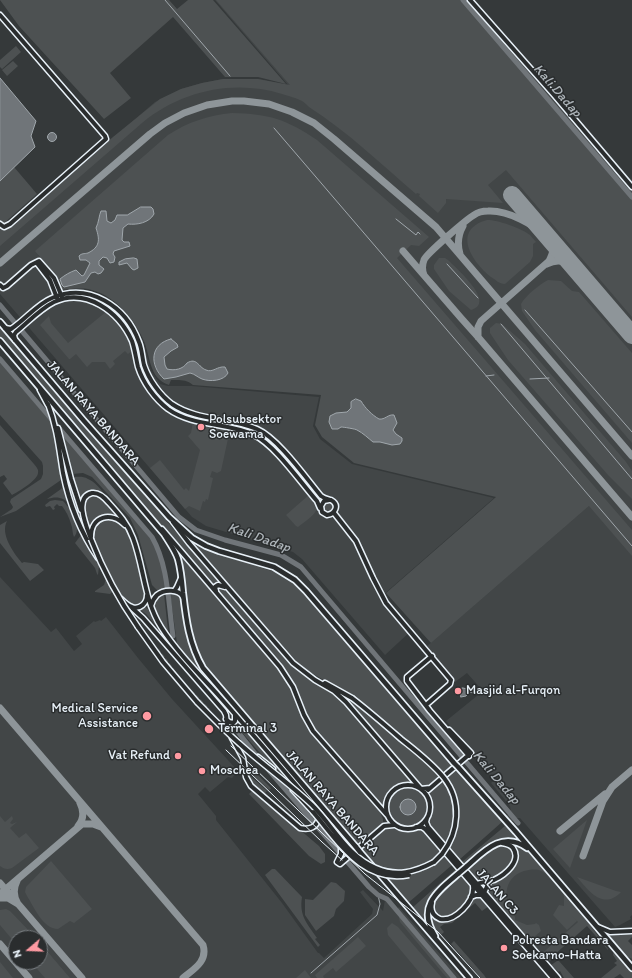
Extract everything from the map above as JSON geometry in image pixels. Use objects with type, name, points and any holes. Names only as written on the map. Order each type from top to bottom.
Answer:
[{"type":"main road","name":"JALAN RAYA BANDARA","points":[[0,322],[169,517],[197,541],[219,551],[274,567],[300,584],[632,968]]},
{"type":"main road","name":"JALAN RAYA BANDARA","points":[[0,341],[158,526],[169,542],[176,554],[181,575],[191,642],[199,662],[206,673],[469,978]]},
{"type":"main road","points":[[444,949],[428,920],[429,905],[439,891],[489,847],[499,842],[512,842],[524,846],[536,857]]},
{"type":"main road","points":[[624,960],[632,964]]},
{"type":"street","points":[[470,0],[554,95],[632,187]]},
{"type":"street","points":[[0,15],[106,139],[105,142],[10,224],[4,227],[0,224]]},
{"type":"street","points":[[0,286],[3,288],[7,286],[31,265],[37,262],[50,280],[60,298]]},
{"type":"street","points":[[5,328],[14,330],[42,304],[70,293],[85,293],[99,296],[116,309],[130,324],[140,344],[144,365],[148,376],[167,400],[186,411],[248,425],[265,433],[280,447],[321,496],[332,500],[336,508],[334,513]]},
{"type":"street","points":[[60,298],[79,298],[93,301],[100,304],[112,313],[125,328],[131,340],[138,367],[143,378],[155,396],[167,408],[177,415],[191,420],[246,432],[261,438],[275,451],[316,501],[322,512],[330,515],[334,513]]},
{"type":"street","points":[[14,330],[15,340]]},
{"type":"street","points":[[33,379],[54,417],[75,493],[85,520]]},
{"type":"street","points":[[233,429],[235,423]]},
{"type":"street","points":[[261,438],[265,433]]},
{"type":"street","points":[[60,440],[64,475],[84,536],[108,573],[121,599],[136,620]]},
{"type":"street","points":[[275,451],[280,447]]},
{"type":"street","name":"JALAN RAYA BANDARA","points":[[305,673],[352,698],[430,764],[448,784],[455,801],[456,826],[449,845],[434,862],[420,869],[406,873],[382,870],[365,862],[348,847],[311,805],[221,727],[175,677],[126,610],[100,561],[85,520],[82,507],[86,496],[92,493],[102,496],[120,515],[128,527],[136,547],[146,589],[158,622],[167,636],[187,660],[318,811],[340,840],[342,849],[340,861],[349,857],[384,826]]},
{"type":"street","points":[[321,508],[323,502],[329,500]]},
{"type":"street","points":[[334,513],[356,541],[386,602],[452,682],[427,706]]},
{"type":"street","points":[[98,558],[91,538],[92,528],[96,522],[103,518],[111,517],[120,520],[128,527]]},
{"type":"street","name":"JALAN RAYA BANDARA","points":[[169,517],[231,592],[294,663],[305,673],[334,691],[350,706],[421,789]]},
{"type":"street","name":"JALAN RAYA BANDARA","points":[[158,526],[166,533],[284,671],[293,687],[304,715],[316,735],[387,815]]},
{"type":"street","points":[[136,547],[137,539]]},
{"type":"street","points":[[174,590],[181,580],[181,575]]},
{"type":"street","points":[[217,593],[215,588],[219,584],[225,586],[231,592]]},
{"type":"street","points":[[140,607],[146,600],[146,589]]},
{"type":"street","points":[[132,608],[147,606],[152,609],[153,599],[161,592],[174,590],[183,595],[184,601]]},
{"type":"street","points":[[121,599],[143,618],[224,711],[227,724]]},
{"type":"street","points":[[421,789],[430,788],[469,756],[408,683],[407,678],[432,656]]},
{"type":"street","points":[[226,719],[233,723],[235,720],[235,714]]},
{"type":"street","points":[[228,731],[243,758],[246,777],[251,786],[301,829],[315,826],[319,820],[318,811]]},
{"type":"street","points":[[239,740],[277,773],[349,854],[367,869],[386,875],[401,876],[420,872],[434,862]]},
{"type":"street","points":[[428,796],[416,786],[406,785],[395,788],[386,802],[387,815],[384,826],[394,825],[404,829],[416,827],[422,824],[427,818],[430,808],[428,796],[430,788]]},
{"type":"street","points":[[387,815],[394,825]]},
{"type":"street","name":"JALAN C3","points":[[427,818],[426,822],[428,827],[475,885]]},
{"type":"street","name":"JALAN C3","points":[[416,827],[422,827],[425,829],[558,978]]},
{"type":"street","points":[[439,891],[432,902],[431,909],[434,915],[441,919],[447,919],[456,915],[464,907],[471,898],[475,885],[498,878],[507,872],[514,863],[515,854],[512,847],[505,844],[496,845],[484,852]]},
{"type":"street","points":[[471,898],[476,895],[483,894],[489,881]]},
{"type":"street","name":"JALAN C3","points":[[483,894],[553,978]]},
{"type":"street","points":[[595,926],[610,932],[632,931]]},
{"type":"shaded area","points":[[0,0],[169,0],[177,9],[188,0],[213,0],[286,84],[258,77],[225,77],[173,17],[110,73],[131,98],[104,119],[19,26]]},
{"type":"shaded area","points":[[215,0],[468,0],[632,189],[632,915],[630,917],[631,919],[620,925],[615,927],[520,818],[517,818],[511,822],[506,816],[511,812],[510,806],[491,783],[494,780],[473,756],[474,753],[446,721],[483,691],[467,673],[455,682],[426,647],[591,504],[38,255],[54,274],[60,290],[88,290],[107,297],[122,310],[142,339],[151,371],[160,384],[168,386],[192,386],[319,397],[313,426],[320,439],[352,464],[494,498],[383,595],[389,605],[412,630],[385,655],[302,559],[293,552],[206,526],[192,517],[0,294],[0,288],[4,285],[0,282],[0,227],[2,230],[6,230],[155,102],[181,89],[223,79],[258,79],[288,85]]},
{"type":"shaded area","points":[[216,0],[466,0],[632,192],[632,317],[506,170],[488,185],[503,203],[446,199],[446,203],[438,213],[419,196],[420,194],[416,194],[351,138],[303,102],[292,97],[264,90],[226,88],[208,91],[173,103],[157,112],[142,123],[0,246],[0,227],[2,230],[6,230],[113,137],[160,99],[181,89],[223,79],[258,79],[290,85]]},
{"type":"shaded area","points":[[16,46],[21,52],[2,69],[0,67],[0,60]]},
{"type":"shaded area","points":[[13,61],[18,66],[7,76],[2,70]]},
{"type":"shaded area","points":[[0,78],[36,121],[31,136],[35,147],[0,181]]},
{"type":"shaded area","points":[[232,113],[267,116],[286,122],[306,133],[317,140],[429,237],[419,246],[411,245],[397,258],[632,530],[632,556],[589,506],[431,643],[386,593],[496,497],[354,463],[322,437],[315,425],[321,395],[193,385],[180,380],[171,380],[169,385],[162,382],[157,377],[151,366],[146,346],[139,331],[128,315],[114,301],[88,289],[60,290],[54,274],[35,251],[168,135],[183,126],[199,120],[215,115]]},
{"type":"shaded area","points":[[50,133],[54,133],[56,137],[54,141],[50,141],[48,139],[48,135]]},
{"type":"shaded area","points":[[14,167],[37,194],[3,224],[0,221],[0,181]]},
{"type":"shaded area","points":[[141,207],[151,207],[154,214],[149,220],[139,224],[128,224],[123,228],[122,240],[124,242],[129,242],[130,246],[114,251],[114,262],[110,263],[107,258],[103,257],[99,261],[99,265],[104,269],[101,273],[91,273],[85,282],[64,287],[60,279],[76,270],[82,276],[84,275],[90,263],[86,260],[80,260],[79,256],[92,251],[97,246],[98,236],[96,228],[101,211],[106,211],[107,221],[111,223],[115,220],[117,215],[127,215]]},
{"type":"shaded area","points":[[487,220],[492,220],[515,227],[530,235],[536,242],[533,244],[533,256],[530,262],[505,284],[498,282],[484,271],[477,263],[468,247],[467,238],[470,231],[476,225]]},
{"type":"shaded area","points":[[439,258],[445,258],[448,260],[466,277],[480,300],[478,306],[471,310],[449,291],[434,269],[434,265]]},
{"type":"shaded area","points":[[125,259],[137,259],[138,268],[134,270],[127,263],[119,265],[119,262]]},
{"type":"shaded area","points":[[548,280],[561,281],[572,291],[579,292],[632,353],[632,443],[535,330],[522,311],[521,304],[526,297]]},
{"type":"shaded area","points":[[107,311],[123,329],[133,350],[128,354],[125,351],[113,361],[115,364],[110,369],[105,362],[92,362],[87,367],[76,354],[69,359],[40,325],[49,316],[51,323],[68,343]]},
{"type":"shaded area","points":[[496,323],[502,324],[525,344],[626,462],[632,471],[632,499],[608,475],[508,360],[490,333],[490,328]]},
{"type":"shaded area","points":[[0,327],[220,583],[216,583],[213,587],[188,558],[0,337]]},
{"type":"shaded area","points":[[171,339],[177,344],[178,347],[164,357],[167,369],[178,369],[190,361],[193,361],[208,371],[225,367],[228,373],[223,378],[213,381],[202,379],[190,373],[164,379],[156,368],[154,356],[159,345]]},
{"type":"shaded area","points":[[0,362],[52,423],[61,480],[16,511],[0,517],[12,509],[13,507],[10,502],[11,499],[41,479],[43,474],[43,466],[42,462],[0,415]]},
{"type":"shaded area","points":[[356,399],[361,401],[369,411],[379,419],[394,415],[397,423],[393,430],[402,438],[400,444],[392,445],[373,442],[354,429],[341,427],[338,429],[332,429],[329,422],[330,416],[336,413],[347,412],[351,408],[351,402]]},
{"type":"shaded area","points":[[193,422],[228,430],[229,434],[221,471],[217,473],[212,471],[210,477],[213,478],[208,500],[206,499],[205,502],[203,501],[200,511],[189,506],[185,509],[150,468],[160,460],[184,490],[186,488],[189,491],[200,450],[188,436],[191,433]]},
{"type":"shaded area","points":[[0,425],[38,470],[35,479],[23,489],[12,495],[3,483],[7,479],[4,475],[0,477]]},
{"type":"shaded area","points":[[63,432],[151,537],[162,563],[166,589],[157,590],[152,585],[138,535],[130,518],[92,477],[83,473],[72,474]]},
{"type":"shaded area","points":[[60,441],[70,483],[86,535],[73,501]]},
{"type":"shaded area","points":[[73,477],[86,478],[97,485],[123,515],[137,540],[124,517],[101,493],[94,491],[88,493],[83,497],[80,504]]},
{"type":"shaded area","points":[[64,485],[71,505],[60,498],[47,499],[61,489]]},
{"type":"shaded area","points":[[310,494],[318,505],[317,509],[310,518],[298,527],[286,515]]},
{"type":"shaded area","points":[[94,495],[103,499],[122,518],[107,514],[103,515],[95,520],[90,529],[85,514],[84,505],[85,500]]},
{"type":"shaded area","points":[[50,501],[63,501],[72,513],[77,529],[74,537],[72,526],[62,506],[57,504],[53,510],[50,506],[46,507],[45,505]]},
{"type":"shaded area","points":[[328,503],[333,508],[328,513],[323,508]]},
{"type":"shaded area","points":[[104,519],[122,523],[128,530],[131,537],[138,557],[146,593],[143,603],[140,605],[137,606],[126,602],[95,546],[93,530],[99,522]]},
{"type":"shaded area","points":[[7,521],[5,526],[6,537],[18,559],[22,563],[38,564],[44,570],[30,581],[0,543],[0,525]]},
{"type":"shaded area","points":[[81,535],[99,566],[98,575],[95,568],[75,543]]},
{"type":"shaded area","points":[[193,544],[205,550],[275,572],[298,587],[453,766],[430,786],[424,787],[420,785],[350,702],[353,697],[308,671],[297,662]]},
{"type":"shaded area","points":[[175,548],[281,671],[315,737],[380,812],[383,819],[383,825],[359,846],[331,816],[206,670],[193,645]]},
{"type":"shaded area","points":[[0,577],[51,632],[56,628],[74,651],[82,644],[76,636],[94,621],[101,621],[106,617],[172,699],[238,771],[232,778],[228,777],[210,792],[205,787],[198,794],[216,816],[216,820],[282,903],[318,953],[324,958],[372,914],[373,909],[360,892],[363,890],[383,911],[385,900],[395,911],[399,907],[461,978],[0,978]]},
{"type":"shaded area","points":[[106,579],[113,591],[110,594],[95,592],[104,585]]},
{"type":"shaded area","points":[[218,587],[230,594],[294,668],[311,681],[332,692],[341,699],[413,783],[401,783],[391,788],[385,796],[383,808],[318,735],[306,717],[292,682],[287,674],[218,592]]},
{"type":"shaded area","points":[[175,592],[182,598],[190,646],[193,655],[203,673],[177,643],[170,593]]},
{"type":"shaded area","points":[[164,594],[168,632],[154,610],[154,603],[160,595]]},
{"type":"shaded area","points":[[145,607],[151,611],[166,637],[146,614],[139,609]]},
{"type":"shaded area","points":[[462,688],[479,692],[478,694],[469,692],[466,696],[461,697]]},
{"type":"shaded area","points":[[238,720],[284,775],[282,775],[260,753],[239,729],[241,727],[237,722]]},
{"type":"shaded area","points":[[246,763],[271,789],[269,790],[247,769]]},
{"type":"shaded area","points":[[455,768],[502,822],[459,860],[431,829],[427,822],[432,808],[430,791]]},
{"type":"shaded area","points":[[247,773],[267,791],[264,794],[253,785]]},
{"type":"shaded area","points":[[404,788],[412,788],[422,793],[426,800],[426,814],[422,821],[412,826],[404,826],[394,821],[392,818],[389,811],[389,803],[394,793],[397,791]]},
{"type":"shaded area","points":[[253,790],[319,846],[325,854],[325,862],[321,864],[309,856],[249,794]]},
{"type":"shaded area","points":[[408,799],[415,804],[416,807],[411,814],[408,815],[401,810],[400,807],[405,800]]},
{"type":"shaded area","points":[[0,816],[5,822],[12,816],[13,819],[10,823],[12,824],[17,822],[10,828],[19,838],[26,833],[39,848],[9,869],[0,866]]},
{"type":"shaded area","points":[[587,820],[570,868],[553,849]]},
{"type":"shaded area","points":[[505,826],[520,842],[502,840],[489,844],[465,865],[462,862]]},
{"type":"shaded area","points":[[389,827],[407,831],[422,829],[452,865],[408,903],[371,862],[362,849],[384,829]]},
{"type":"shaded area","points":[[511,842],[525,848],[558,885],[545,873],[539,870],[529,870],[517,874],[508,885],[508,904],[515,917],[515,920],[527,925],[536,923],[539,925],[541,931],[533,938],[528,938],[526,936],[488,891],[489,884],[496,880],[516,860]]},
{"type":"shaded area","points":[[500,844],[510,846],[514,855],[512,861],[506,871],[496,877],[479,882],[467,867],[493,847]]},
{"type":"shaded area","points":[[531,856],[585,917],[541,954],[535,946],[537,941],[534,937],[530,938],[489,893]]},
{"type":"shaded area","points":[[51,861],[92,909],[74,923],[70,921],[58,929],[53,928],[43,921],[25,892],[26,887]]},
{"type":"shaded area","points":[[272,869],[275,869],[302,897],[301,904],[303,914],[317,938],[315,939],[320,945],[318,947],[265,875]]},
{"type":"shaded area","points":[[456,869],[458,872],[430,899],[430,928],[412,908]]},
{"type":"shaded area","points":[[461,873],[472,888],[469,899],[453,915],[447,918],[441,918],[436,915],[433,910],[432,906],[434,899]]},
{"type":"shaded area","points":[[577,877],[621,892],[608,900],[602,899],[586,888]]},
{"type":"shaded area","points":[[331,882],[336,883],[345,891],[344,901],[336,909],[334,916],[316,931],[305,915],[305,899],[313,900]]},
{"type":"shaded area","points":[[560,888],[579,909],[608,950],[587,926],[554,955],[556,957],[554,959],[552,958],[550,960],[551,961],[546,960],[541,954],[578,922],[566,909],[577,921],[567,930],[553,915],[559,905],[564,906],[564,896]]},
{"type":"shaded area","points":[[478,896],[482,898],[489,906],[482,911],[475,903],[452,923],[444,924],[440,927],[444,932],[441,935],[431,924],[430,911],[433,915],[450,919],[472,898]]},
{"type":"shaded area","points":[[6,909],[10,911],[28,930],[8,930],[8,934],[0,925],[0,910]]},
{"type":"shaded area","points":[[399,916],[452,978],[447,978],[400,922]]},
{"type":"shaded area","points":[[392,923],[398,927],[442,978],[424,978],[388,935],[387,928]]},
{"type":"shaded area","points":[[608,935],[632,935],[628,941],[632,945],[632,959],[626,956]]},
{"type":"shaded area","points":[[358,937],[366,946],[336,972],[333,968],[323,976],[324,978],[317,978],[315,975]]},
{"type":"shaded area","points":[[454,941],[486,978],[481,978],[451,944]]},
{"type":"shaded area","points":[[614,949],[632,971],[632,978],[624,978],[620,974],[614,978],[601,978],[617,965],[614,963],[617,961],[613,955]]},
{"type":"shaded area","points":[[48,952],[70,978],[45,978],[38,970],[48,970]]},
{"type":"shaded area","points":[[559,961],[574,978],[564,978],[560,971],[559,972],[551,965]]},
{"type":"shaded area","points":[[0,962],[13,978],[0,978]]},
{"type":"shaded area","points":[[305,970],[311,978],[296,978]]},
{"type":"waterway","points":[[165,0],[230,76]]},
{"type":"waterway","name":"Kali Dadap","points":[[463,0],[632,197]]},
{"type":"waterway","points":[[274,128],[632,546]]},
{"type":"waterway","points":[[396,219],[416,235],[418,232],[420,234]]},
{"type":"waterway","points":[[447,264],[478,298]]},
{"type":"waterway","name":"Kali Dadap","points":[[0,305],[179,517],[196,530],[225,540],[281,555],[301,567],[518,823]]},
{"type":"waterway","points":[[525,310],[632,432]]},
{"type":"waterway","points":[[501,324],[632,479]]},
{"type":"waterway","name":"Kali Dadap","points":[[0,359],[152,537],[162,560],[165,573],[173,636]]},
{"type":"waterway","points":[[486,376],[494,375]]},
{"type":"waterway","points":[[530,379],[549,378]]},
{"type":"waterway","name":"Kali Dadap","points":[[238,732],[260,760]]},
{"type":"waterway","name":"Kali Dadap","points":[[267,768],[369,887],[378,895],[387,899],[454,978]]},
{"type":"waterway","points":[[311,973],[377,915],[380,904],[378,895]]},
{"type":"taxiway","points":[[0,263],[150,134],[165,123],[184,113],[207,105],[232,101],[269,104],[292,112],[314,123],[436,227],[632,456]]},
{"type":"taxiway","points":[[424,275],[423,266],[426,257],[464,223],[481,212],[496,211],[521,219],[549,238]]},
{"type":"taxiway","points":[[460,254],[458,240],[463,226]]},
{"type":"taxiway","points":[[478,337],[478,327],[481,321],[549,261],[553,250],[553,245],[550,239]]},
{"type":"taxiway","points":[[403,251],[632,517]]},
{"type":"taxiway","points":[[547,264],[554,261],[560,261],[574,267]]},
{"type":"taxiway","points":[[0,708],[203,945],[204,956],[202,960],[183,978]]},
{"type":"taxiway","points":[[583,856],[603,801],[612,787],[632,770]]},
{"type":"taxiway","points":[[560,831],[605,794]]},
{"type":"taxiway","points":[[78,826],[83,815],[80,803]]},
{"type":"taxiway","points":[[0,894],[82,824],[93,824],[101,827]]},
{"type":"taxiway","points":[[0,898],[8,898],[18,904],[14,892],[17,881]]},
{"type":"taxiway","points":[[0,883],[82,978]]},
{"type":"taxiway","points":[[0,944],[29,978]]},
{"type":"runway","points":[[512,195],[632,335]]},
{"type":"tunnel","points":[[157,650],[173,671]]},
{"type":"tunnel","points":[[191,692],[208,710]]},
{"type":"tram line","points":[[231,746],[365,874],[438,932],[480,978]]},
{"type":"tram line","points":[[226,750],[342,860]]},
{"type":"place","name":"Polsubsektor Soewarna","points":[[201,427]]},
{"type":"place","name":"Masjid al-Furqon","points":[[458,691]]},
{"type":"place","name":"Medical Service Assistance","points":[[147,716]]},
{"type":"place","name":"Terminal 3","points":[[209,729]]},
{"type":"place","name":"Vat Refund","points":[[178,756]]},
{"type":"place","name":"Moschea","points":[[202,771]]},
{"type":"place","name":"Polresta Bandara Soekarno-Hatta","points":[[504,948]]}]
